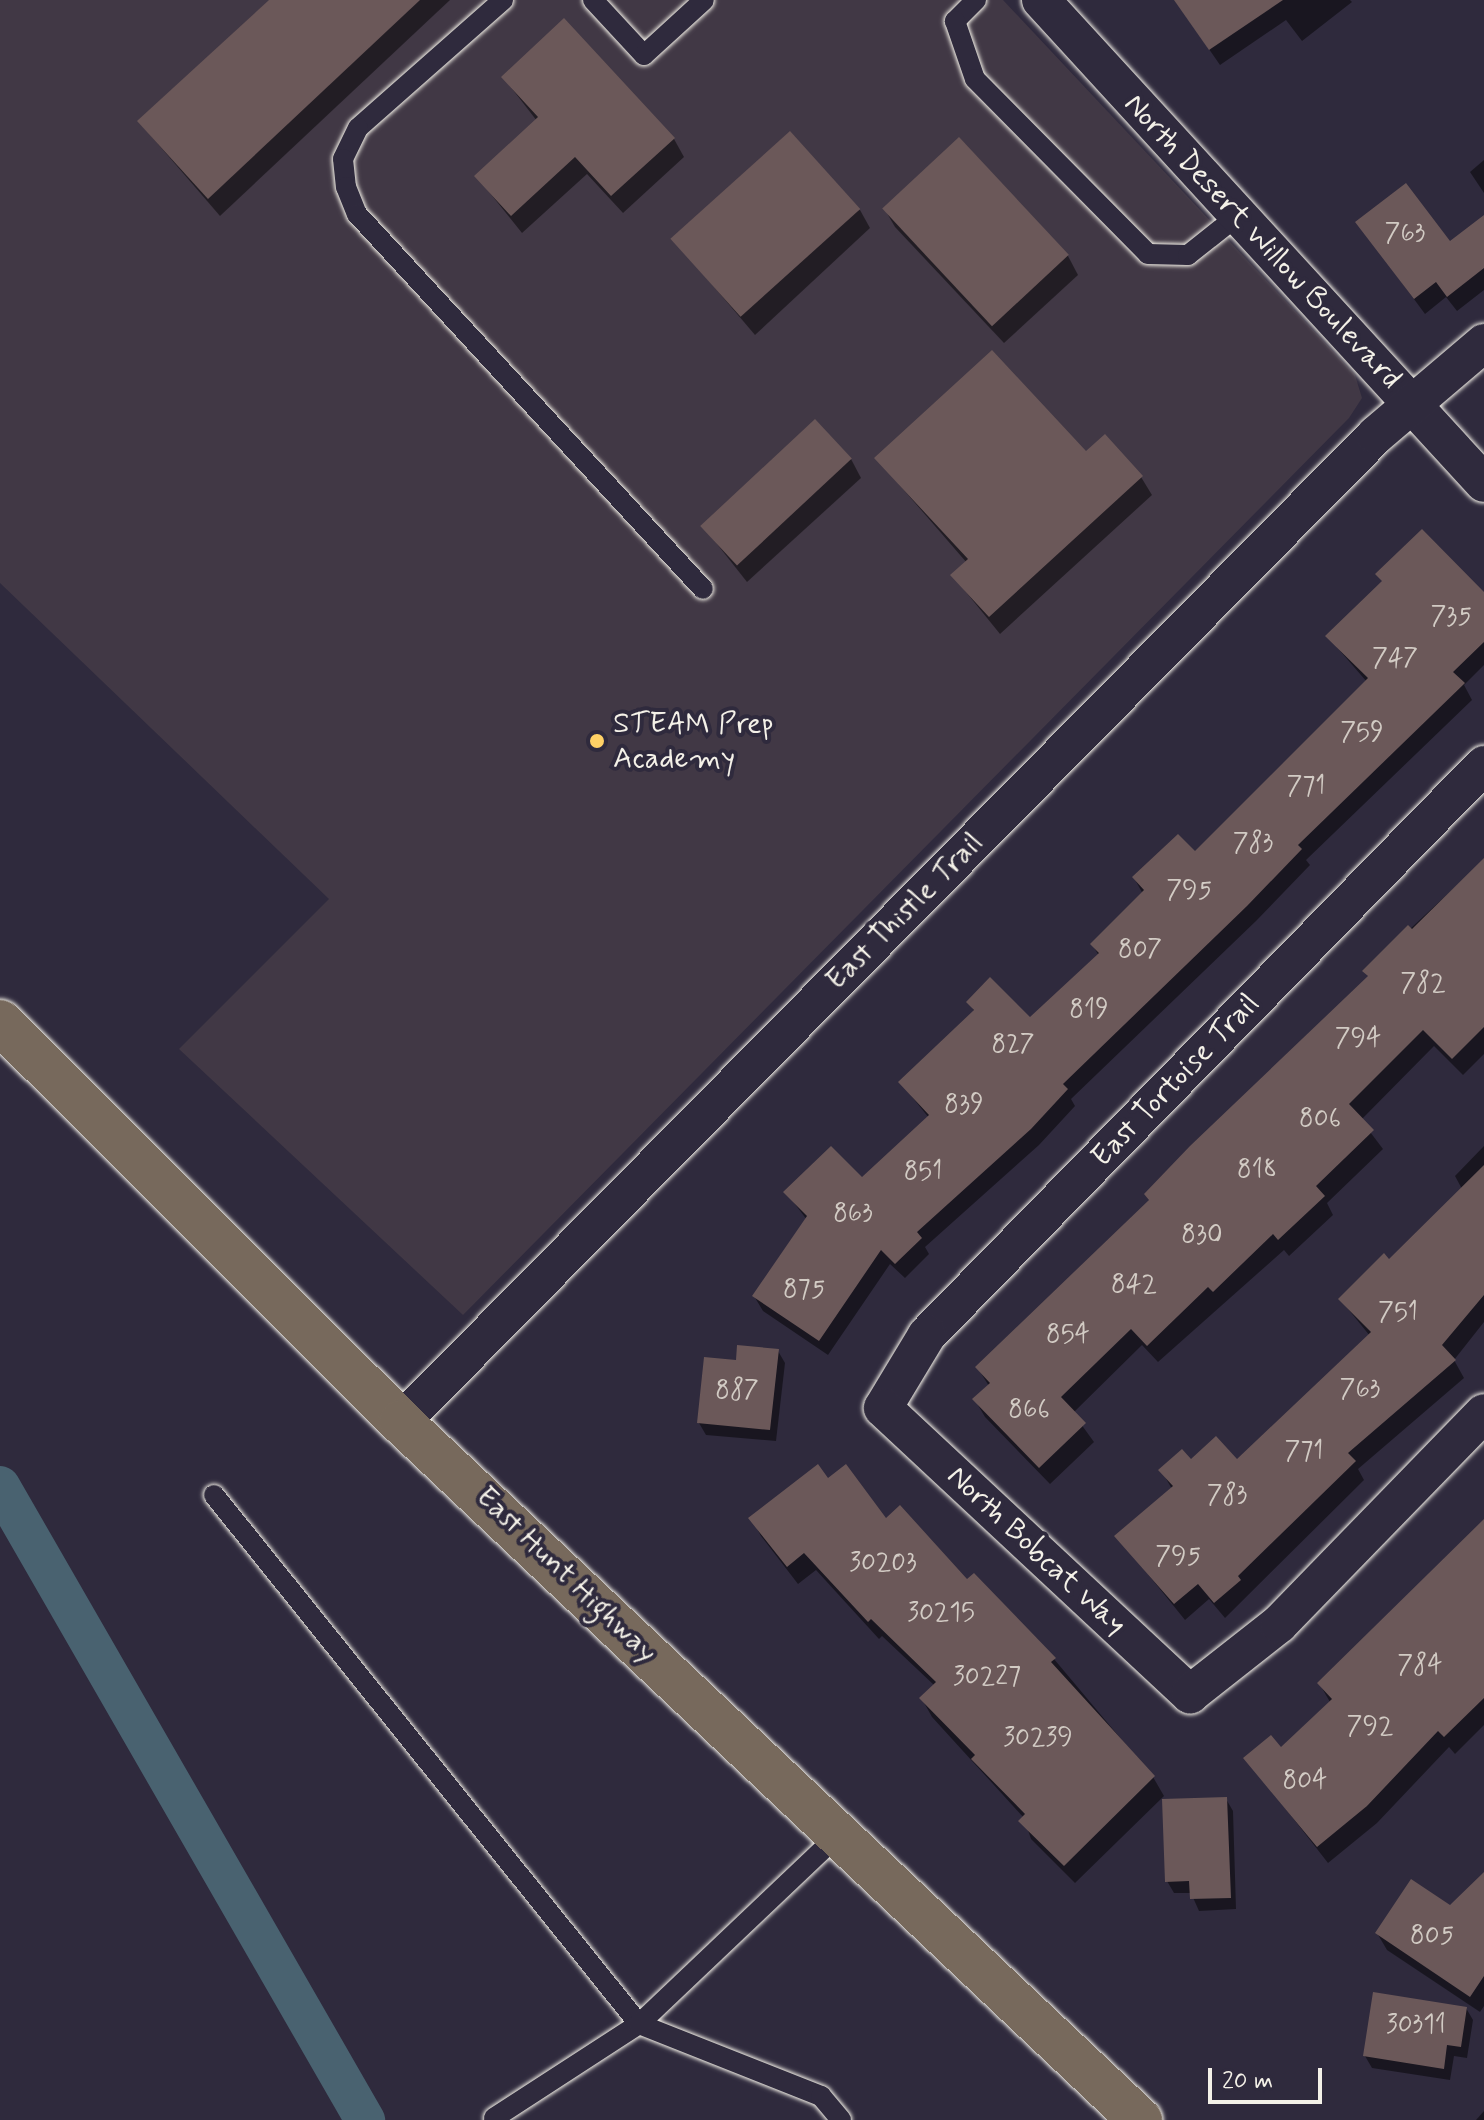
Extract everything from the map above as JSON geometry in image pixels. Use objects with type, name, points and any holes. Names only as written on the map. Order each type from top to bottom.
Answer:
[{"type":"main road","name":"East Hunt Highway","points":[[0,1022],[401,1422],[1140,2120]]},
{"type":"street","name":"North Desert Willow Boulevard","points":[[1041,0],[1236,217],[1484,483]]},
{"type":"street","name":"East Thistle Trail","points":[[401,1422],[1409,402],[1484,343]]},
{"type":"street","name":"East Tortoise Trail","points":[[883,1408],[927,1335],[1484,765]]},
{"type":"street","name":"North Bobcat Way","points":[[883,1408],[1190,1694],[1279,1624],[1484,1413]]},
{"type":"lane","points":[[503,0],[358,128],[343,159],[346,187],[357,214],[703,589]]},
{"type":"lane","points":[[593,0],[644,55],[704,0]]},
{"type":"lane","points":[[976,0],[955,21],[975,79],[1148,254],[1188,255],[1236,217]]},
{"type":"lane","points":[[214,1495],[639,2024],[821,2096],[841,2120]]},
{"type":"lane","points":[[494,2118],[639,2024],[838,1835]]},
{"type":"shaded area","name":"STEAM Prep Academy","points":[[0,0],[1003,0],[1355,375],[1362,398],[1349,418],[463,1315],[179,1049],[329,899],[0,583]]},
{"type":"building","points":[[269,0],[420,0],[208,199],[137,121]]},
{"type":"building","points":[[1174,0],[1283,0],[1209,50]]},
{"type":"building","points":[[564,18],[675,138],[611,196],[575,157],[511,216],[474,176],[538,117],[501,77]]},
{"type":"building","points":[[790,131],[860,209],[741,317],[670,239]]},
{"type":"building","points":[[959,137],[1069,255],[992,326],[882,209]]},
{"type":"building","points":[[1406,183],[1450,241],[1484,215],[1484,268],[1447,297],[1436,282],[1414,299],[1355,222]]},
{"type":"building","points":[[992,350],[1086,451],[1105,434],[1143,476],[989,617],[950,575],[968,559],[874,458]]},
{"type":"building","points":[[815,419],[852,458],[737,566],[700,526]]},
{"type":"building","points":[[1422,529],[1484,592],[1484,642],[1453,672],[1465,683],[1298,845],[1302,849],[1247,906],[1063,1084],[1068,1089],[1031,1129],[917,1232],[922,1238],[895,1264],[881,1250],[819,1341],[752,1296],[807,1216],[783,1192],[831,1146],[862,1177],[929,1115],[898,1082],[974,1010],[966,1002],[990,977],[1030,1017],[1099,953],[1090,944],[1144,890],[1132,877],[1178,834],[1195,851],[1368,678],[1325,636],[1382,581],[1375,574]]},
{"type":"building","points":[[1484,858],[1484,1027],[1452,1059],[1423,1030],[1349,1104],[1374,1130],[1316,1186],[1325,1196],[1278,1240],[1273,1234],[1213,1292],[1208,1287],[1147,1346],[1131,1329],[1061,1397],[1086,1423],[1039,1468],[972,1399],[990,1383],[975,1367],[1149,1200],[1144,1194],[1368,976],[1362,971],[1408,925],[1412,929]]},
{"type":"building","points":[[1484,1165],[1484,1295],[1442,1345],[1456,1360],[1348,1453],[1356,1461],[1238,1576],[1241,1580],[1214,1603],[1198,1584],[1174,1604],[1114,1536],[1173,1486],[1158,1470],[1182,1449],[1191,1459],[1216,1436],[1237,1459],[1371,1332],[1338,1299],[1384,1253],[1389,1259]]},
{"type":"building","points":[[737,1345],[779,1349],[770,1430],[697,1423],[704,1357],[736,1360]]},
{"type":"building","points":[[818,1464],[828,1478],[846,1464],[886,1518],[900,1505],[967,1579],[974,1573],[1056,1658],[1051,1662],[1155,1776],[1064,1866],[1018,1821],[1025,1814],[971,1759],[975,1755],[919,1698],[936,1682],[871,1619],[868,1622],[804,1553],[787,1567],[748,1518]]},
{"type":"building","points":[[1484,1519],[1484,1698],[1444,1737],[1438,1731],[1367,1806],[1317,1847],[1243,1758],[1271,1735],[1281,1747],[1332,1699],[1317,1683]]},
{"type":"building","points":[[1227,1797],[1231,1898],[1190,1899],[1189,1881],[1165,1882],[1162,1799]]},
{"type":"building","points":[[1484,1872],[1484,1976],[1470,1997],[1375,1933],[1411,1879],[1450,1905]]},
{"type":"building","points":[[1373,1992],[1467,2007],[1461,2047],[1447,2045],[1444,2069],[1363,2056]]},
{"type":"waterway","points":[[0,1486],[365,2120]]},
{"type":"place","name":"STEAM Prep Academy","points":[[597,741]]}]
